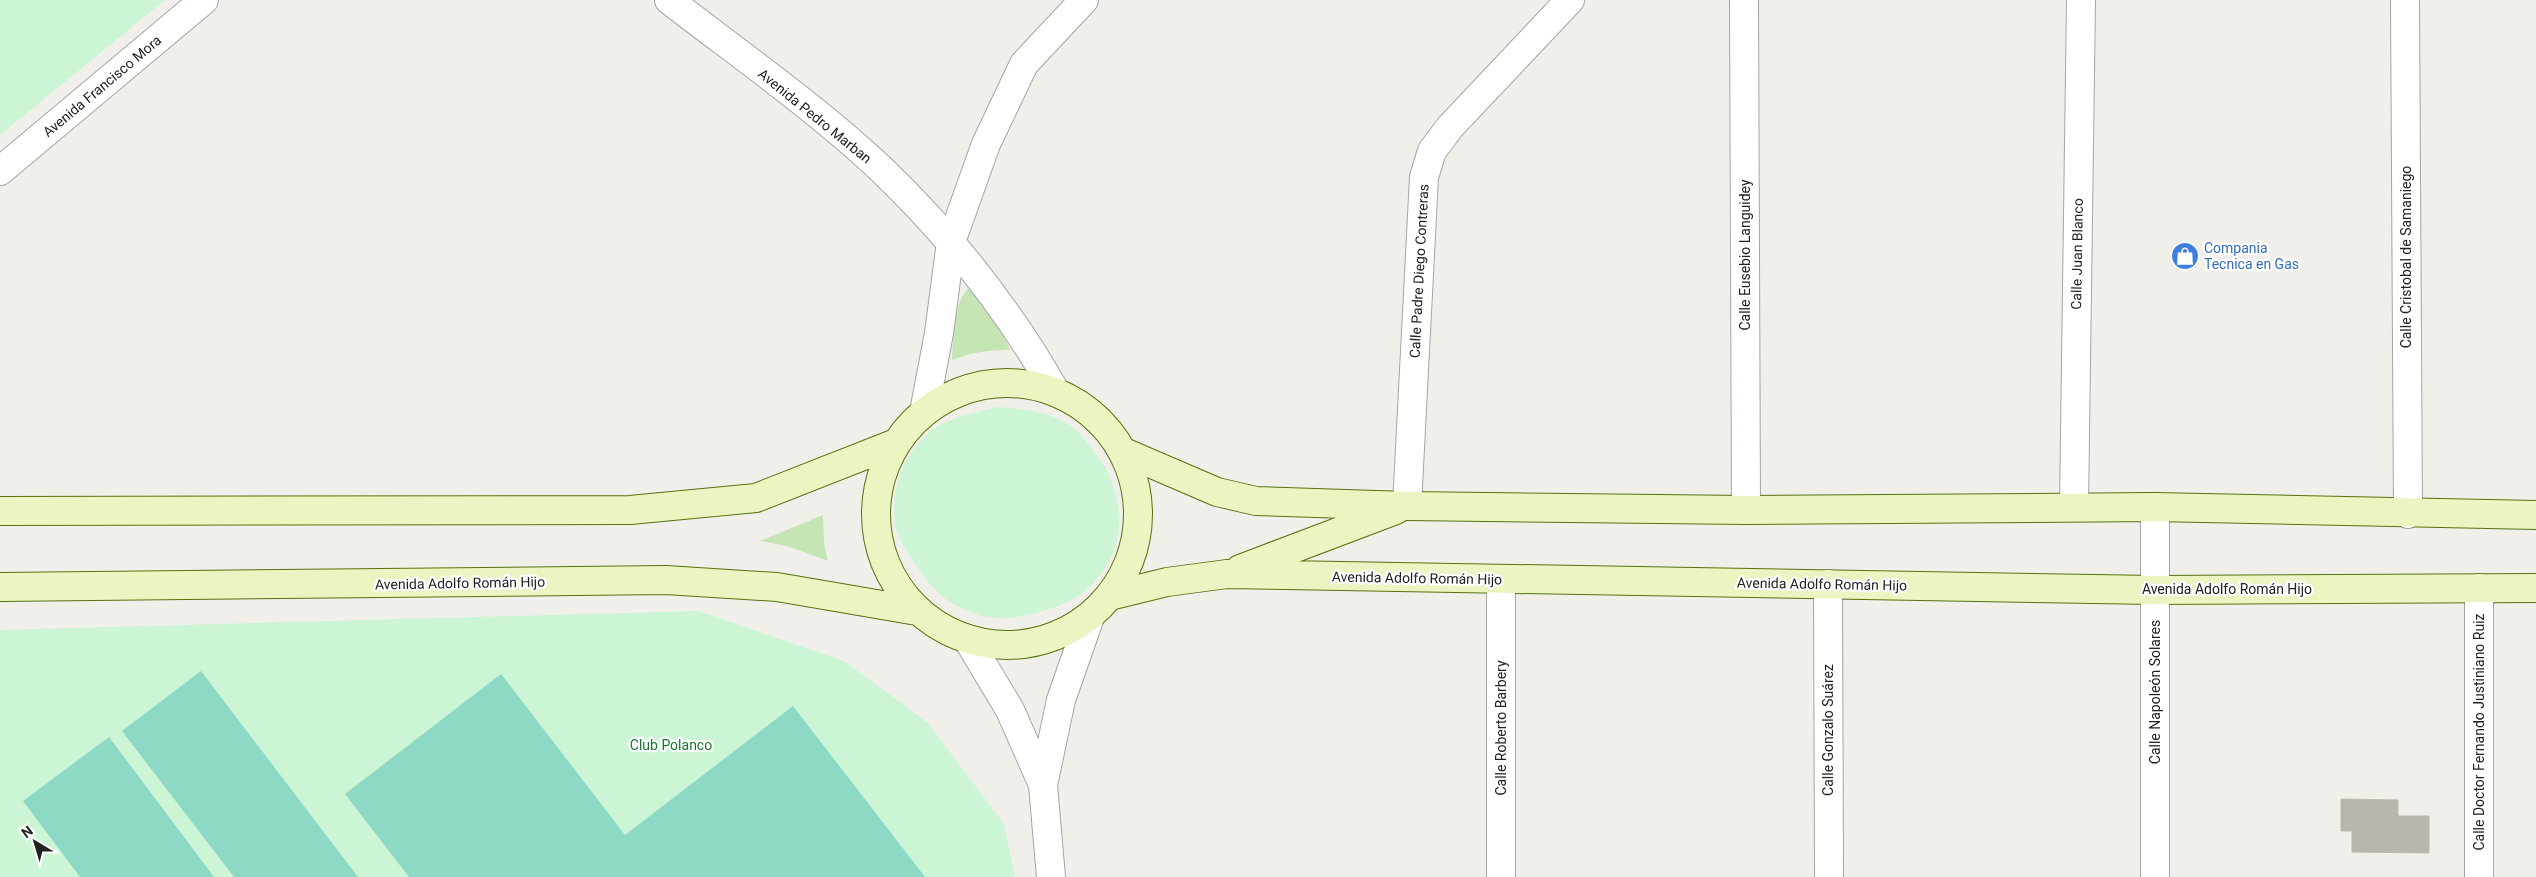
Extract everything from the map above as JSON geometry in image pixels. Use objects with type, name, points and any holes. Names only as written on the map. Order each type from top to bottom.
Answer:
[{"type":"main road","points":[[987,384],[1022,384],[1055,391],[1083,406],[1106,426],[1124,452],[1136,488],[1138,526],[1129,562],[1110,596],[1090,617],[1052,638],[1010,646],[968,640],[940,628],[917,611],[890,574],[876,531],[878,486],[896,443],[924,412],[953,394],[987,384]]},
{"type":"main road","points":[[0,511],[630,510],[756,498],[896,443]]},
{"type":"main road","points":[[1124,452],[1217,492],[1256,501],[1407,506],[1746,510],[2155,507],[2408,514],[2536,515]]},
{"type":"main road","points":[[1227,574],[1407,506]]},
{"type":"main road","name":"Avenida Adolfo Román Hijo","points":[[1110,596],[1167,582],[1227,574],[2155,590],[2536,588]]},
{"type":"main road","name":"Avenida Adolfo Román Hijo","points":[[0,587],[666,580],[777,586],[917,611]]},
{"type":"street","name":"Avenida Francisco Mora","points":[[0,171],[204,0]]},
{"type":"street","name":"Avenida Pedro Marban","points":[[669,0],[805,106],[879,168],[951,242],[991,291],[1025,339],[1055,391]]},
{"type":"street","points":[[924,412],[939,333],[951,242],[986,144],[1024,64],[1084,0]]},
{"type":"street","name":"Calle Padre Diego Contreras","points":[[1407,506],[1424,177],[1432,150],[1450,127],[1570,0]]},
{"type":"street","name":"Calle Eusebio Languidey","points":[[1744,0],[1746,510]]},
{"type":"street","name":"Calle Juan Blanco","points":[[2074,507],[2081,0]]},
{"type":"street","name":"Calle Cristobal de Samaniego","points":[[2405,0],[2408,514]]},
{"type":"street","name":"Calle Napoleón Solares","points":[[2155,507],[2155,877]]},
{"type":"street","name":"Calle Roberto Barbery","points":[[1501,580],[1501,877]]},
{"type":"street","name":"Calle Gonzalo Suárez","points":[[1828,584],[1829,877]]},
{"type":"street","name":"Calle Doctor Fernando Justiniano Ruiz","points":[[2479,588],[2479,877]]},
{"type":"street","points":[[1051,877],[1043,785],[1061,700],[1090,617]]},
{"type":"street","points":[[968,640],[1010,710],[1043,785]]},
{"type":"green space","points":[[0,0],[165,0],[0,135]]},
{"type":"green space","points":[[968,289],[988,308],[1010,350],[981,352],[952,360],[957,312],[963,294]]},
{"type":"green space","points":[[996,407],[1037,412],[1057,418],[1077,431],[1090,446],[1109,475],[1115,491],[1119,525],[1117,542],[1111,558],[1101,574],[1083,592],[1070,601],[1046,610],[1029,615],[1004,618],[987,617],[970,612],[950,602],[936,591],[915,564],[903,544],[896,528],[894,514],[897,487],[901,474],[906,461],[922,439],[932,430],[947,422]]},
{"type":"green space","points":[[823,515],[824,544],[828,561],[787,546],[760,541]]},
{"type":"green space","name":"Club Polanco","points":[[698,611],[844,661],[928,723],[1004,824],[1015,877],[0,877],[0,630]]},
{"type":"green space","points":[[201,671],[358,877],[234,877],[122,731]]},
{"type":"green space","points":[[501,674],[625,835],[793,706],[925,877],[409,877],[345,794]]},
{"type":"green space","points":[[109,737],[214,877],[80,877],[23,801]]},
{"type":"building","points":[[2341,799],[2398,800],[2398,816],[2429,816],[2429,853],[2352,852],[2352,831],[2341,831]]},
{"type":"place","name":"Compania Tecnica en Gas","points":[[2185,256]]}]
